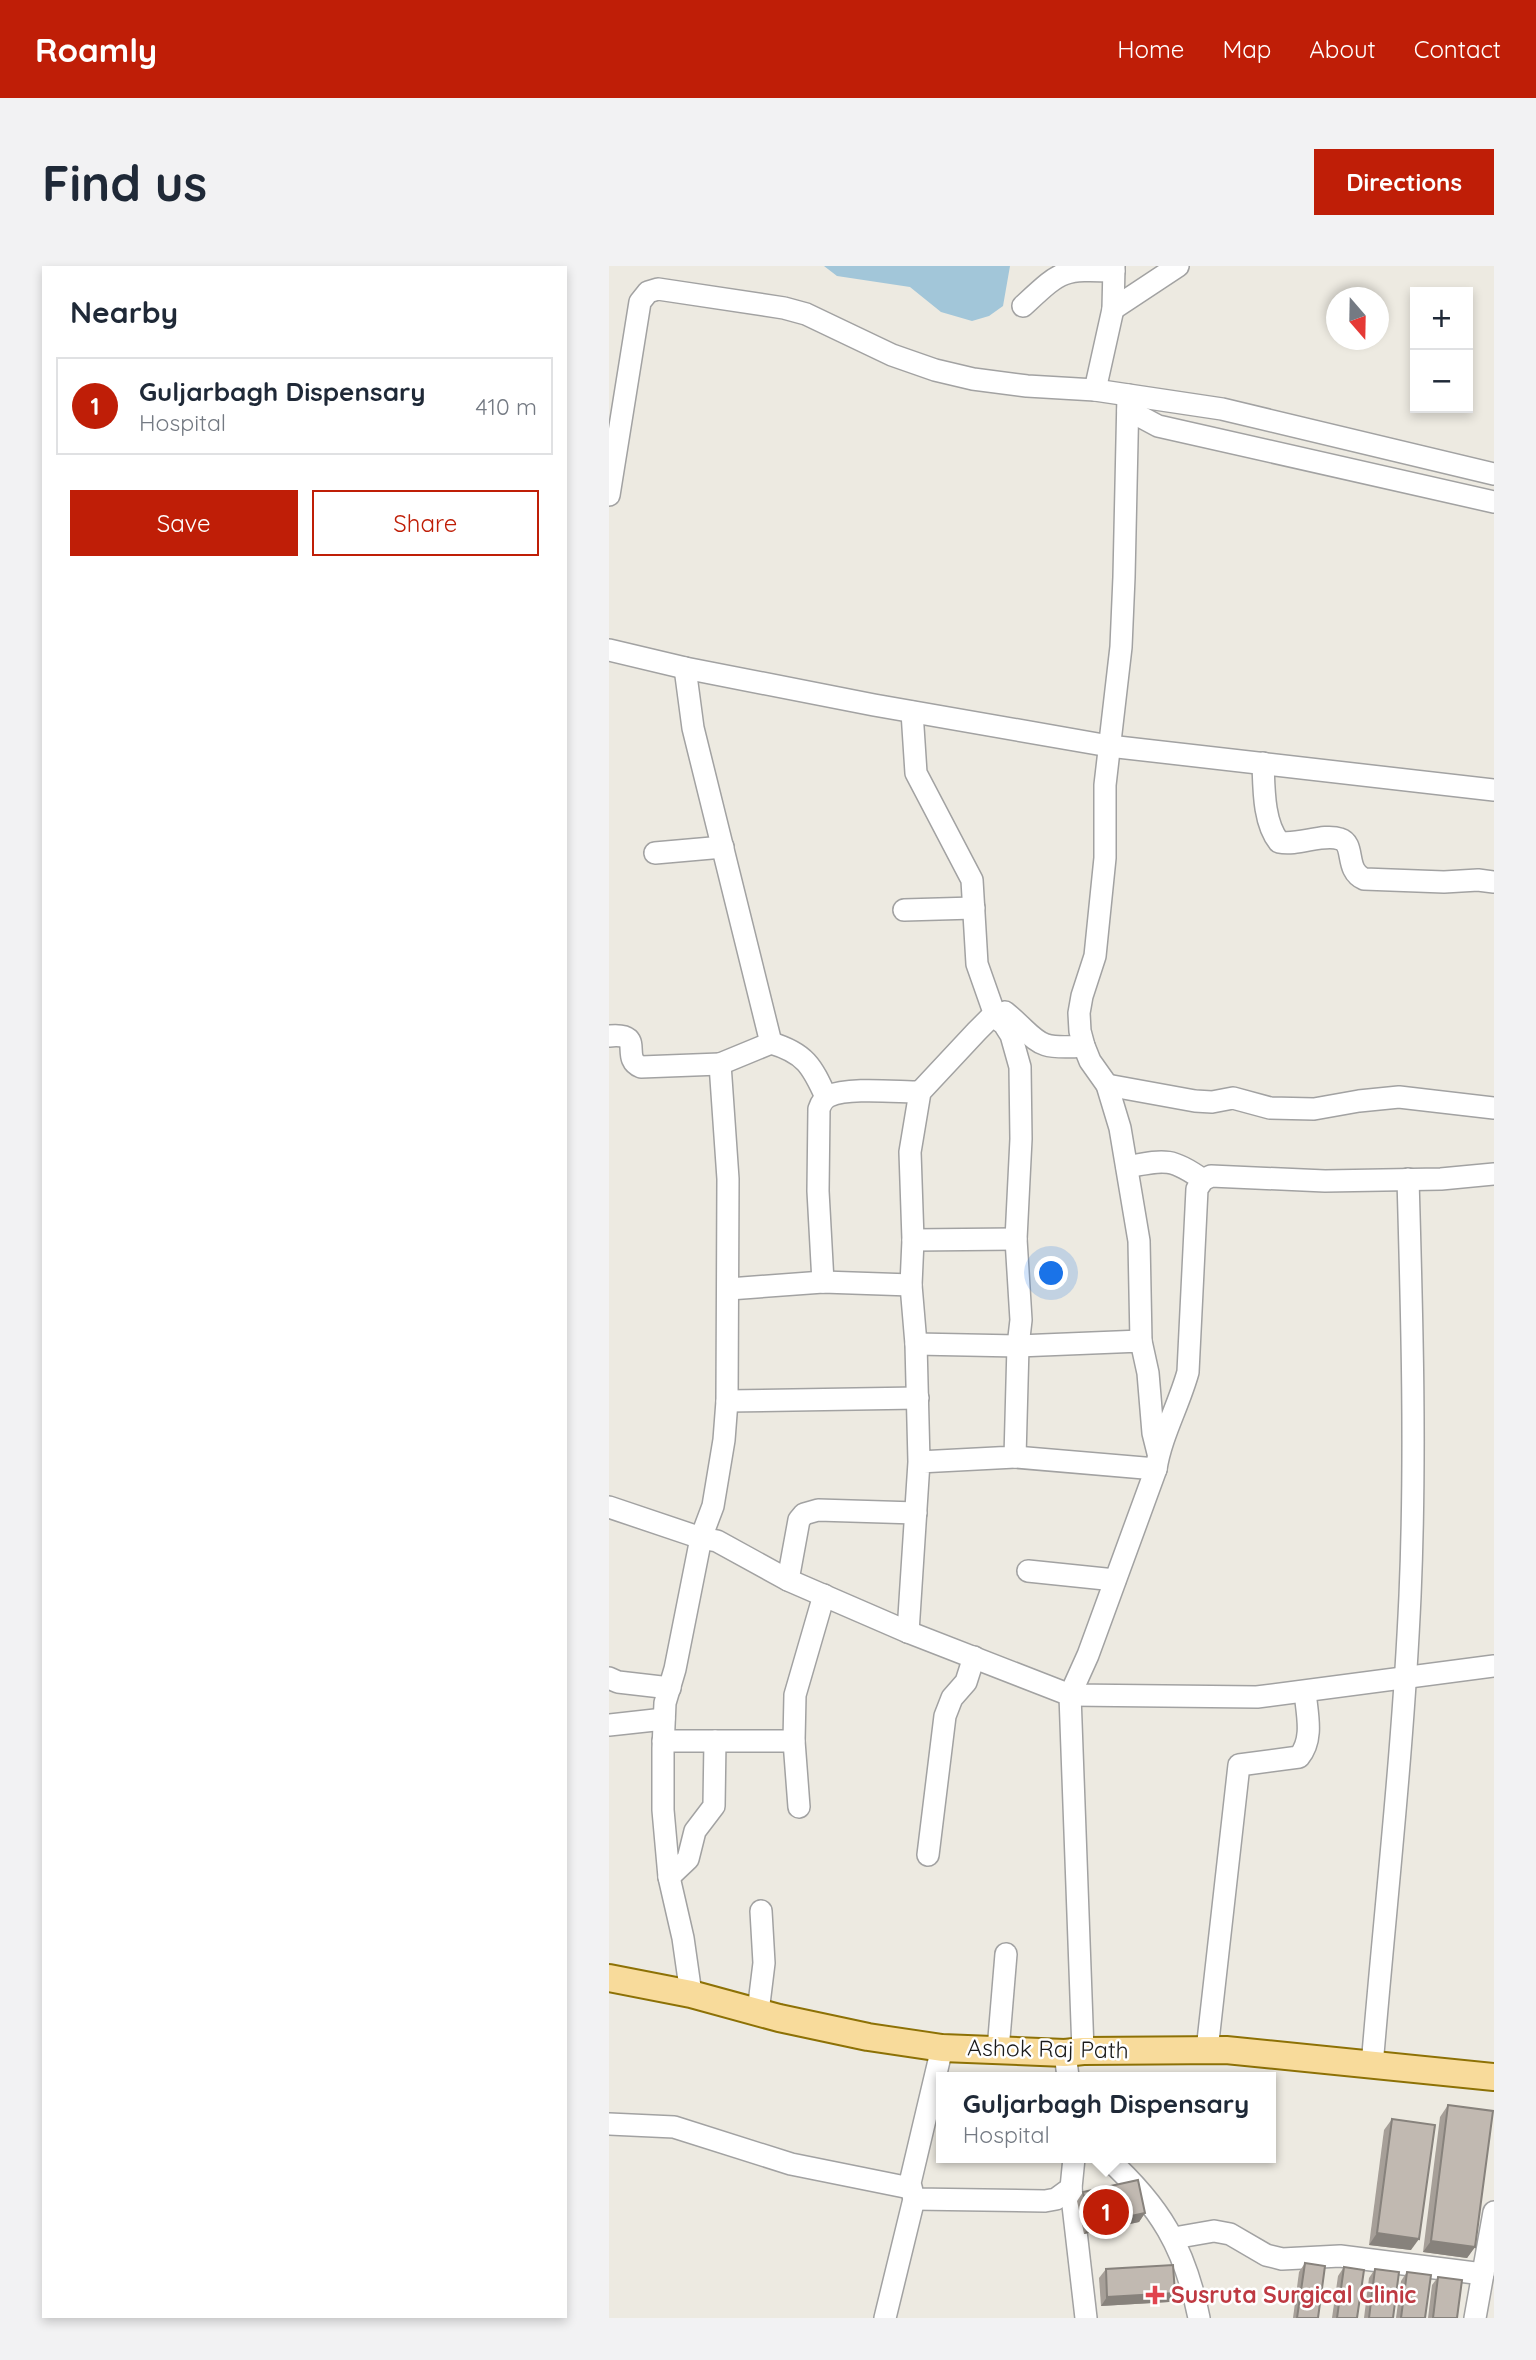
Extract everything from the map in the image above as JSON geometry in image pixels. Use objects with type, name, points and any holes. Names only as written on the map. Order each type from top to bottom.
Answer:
[{"type":"main road","name":"Ashok Raj Path","points":[[609,1978],[691,1994],[868,2037],[942,2048],[998,2050],[1072,2060],[1207,2050],[1295,2055],[1372,2066],[1419,2068],[1494,2077]]},
{"type":"street","points":[[1113,309],[1178,266]]},
{"type":"street","points":[[1023,306],[1049,282],[1068,271],[1114,268],[1113,309],[1095,390]]},
{"type":"street","points":[[609,495],[640,302],[648,292],[658,289],[784,308],[806,314],[892,355],[973,380],[1095,390],[1128,402],[1222,409],[1494,474]]},
{"type":"street","points":[[1128,402],[1158,426],[1494,502]]},
{"type":"street","points":[[1128,402],[1121,635],[1104,800],[1105,858],[1095,956],[1079,1013],[1084,1046],[1090,1061],[1107,1085],[1128,1167],[1139,1241],[1141,1341],[1148,1373],[1157,1461]]},
{"type":"street","points":[[609,650],[685,668],[912,712],[1109,746],[1494,790]]},
{"type":"street","points":[[685,668],[693,728],[771,1043]]},
{"type":"street","points":[[912,712],[916,773],[972,880],[977,964],[992,1008],[1011,1035],[1020,1067],[1021,1139],[1016,1239],[1021,1320],[1015,1457]]},
{"type":"street","points":[[1263,763],[1268,811],[1279,842],[1286,844],[1329,838],[1343,839],[1348,844],[1353,870],[1357,876],[1364,879],[1494,882]]},
{"type":"street","points":[[656,853],[723,847]]},
{"type":"street","points":[[904,910],[974,908]]},
{"type":"street","points":[[992,1008],[1042,1045],[1050,1048],[1084,1046]]},
{"type":"street","points":[[908,1632],[919,1462],[916,1344],[911,1285],[913,1240],[910,1152],[920,1092],[989,1019],[992,1008]]},
{"type":"street","points":[[609,1036],[628,1037],[631,1043],[631,1058],[635,1065],[641,1067],[720,1063],[771,1043],[787,1048],[812,1066],[826,1097]]},
{"type":"street","points":[[691,1994],[683,1938],[669,1877],[663,1810],[663,1741],[664,1719],[701,1538],[715,1495],[727,1401],[728,1179],[720,1063]]},
{"type":"street","points":[[1107,1085],[1195,1101],[1212,1102],[1233,1098],[1270,1108],[1314,1109],[1399,1097],[1494,1108]]},
{"type":"street","points":[[823,1282],[818,1191],[821,1102],[826,1097],[841,1092],[920,1092]]},
{"type":"street","points":[[1128,1167],[1168,1161],[1179,1164],[1203,1180]]},
{"type":"street","points":[[1072,2060],[1070,1695],[1088,1656],[1188,1372],[1198,1189],[1203,1180],[1211,1176],[1229,1175],[1325,1181],[1494,1174]]},
{"type":"street","points":[[1372,2066],[1399,1774],[1410,1595],[1414,1382],[1408,1179]]},
{"type":"street","points":[[913,1240],[1016,1239]]},
{"type":"street","points":[[729,1289],[823,1282],[911,1285]]},
{"type":"street","points":[[916,1344],[1018,1346],[1141,1341]]},
{"type":"street","points":[[727,1401],[918,1398]]},
{"type":"street","points":[[919,1462],[1015,1457],[1157,1461]]},
{"type":"street","points":[[609,1507],[717,1541],[788,1580],[908,1632],[1070,1695],[1241,1698],[1494,1666]]},
{"type":"street","points":[[788,1580],[799,1520],[804,1514],[818,1510],[916,1513]]},
{"type":"street","points":[[1028,1572],[1115,1580]]},
{"type":"street","points":[[799,1807],[795,1695],[824,1595]]},
{"type":"street","points":[[928,1855],[945,1716],[951,1698],[965,1682],[974,1657]]},
{"type":"street","points":[[609,1678],[618,1682],[670,1688]]},
{"type":"street","points":[[1207,2050],[1239,1765],[1299,1757],[1307,1747],[1305,1692]]},
{"type":"street","points":[[609,1725],[664,1719]]},
{"type":"street","points":[[663,1741],[795,1741]]},
{"type":"street","points":[[669,1877],[688,1859],[695,1831],[714,1806],[715,1741]]},
{"type":"street","points":[[758,2012],[764,1963],[761,1911]]},
{"type":"street","points":[[998,2050],[1006,1954]]},
{"type":"street","points":[[937,2072],[942,2048]]},
{"type":"street","points":[[884,2318],[936,2077]]},
{"type":"street","points":[[609,2124],[674,2127],[791,2164],[912,2193],[929,2201],[1045,2201],[1056,2199],[1071,2188]]},
{"type":"street","points":[[1074,2163],[1071,2188],[1086,2318]]},
{"type":"street","points":[[1112,2163],[1156,2208],[1174,2238],[1193,2288],[1199,2318]]},
{"type":"street","points":[[1475,2318],[1494,2212]]},
{"type":"street","points":[[1174,2238],[1214,2231],[1230,2234],[1266,2255],[1282,2259],[1340,2256],[1483,2274]]},
{"type":"water","points":[[824,266],[1010,266],[1003,306],[989,316],[972,321],[941,312],[910,287],[837,276]]},
{"type":"building","points":[[1448,2105],[1493,2111],[1475,2247],[1431,2241]]},
{"type":"building","points":[[1392,2119],[1435,2125],[1419,2239],[1377,2233]]},
{"type":"building","points":[[1138,2180],[1145,2213],[1090,2225],[1083,2192]]},
{"type":"building","points":[[1305,2263],[1325,2266],[1318,2318],[1297,2318]]},
{"type":"building","points":[[1173,2265],[1175,2293],[1107,2297],[1106,2269]]},
{"type":"building","points":[[1344,2267],[1364,2270],[1357,2318],[1337,2318]]},
{"type":"building","points":[[1375,2269],[1399,2272],[1393,2318],[1369,2318]]},
{"type":"building","points":[[1407,2272],[1431,2275],[1425,2318],[1401,2318]]},
{"type":"building","points":[[1438,2277],[1462,2280],[1457,2318],[1433,2318]]},
{"type":"place","name":"Guljarbagh Dispensary","points":[[1106,2212]]},
{"type":"place","name":"Susruta Surgical Clinic","points":[[1155,2295]]}]
